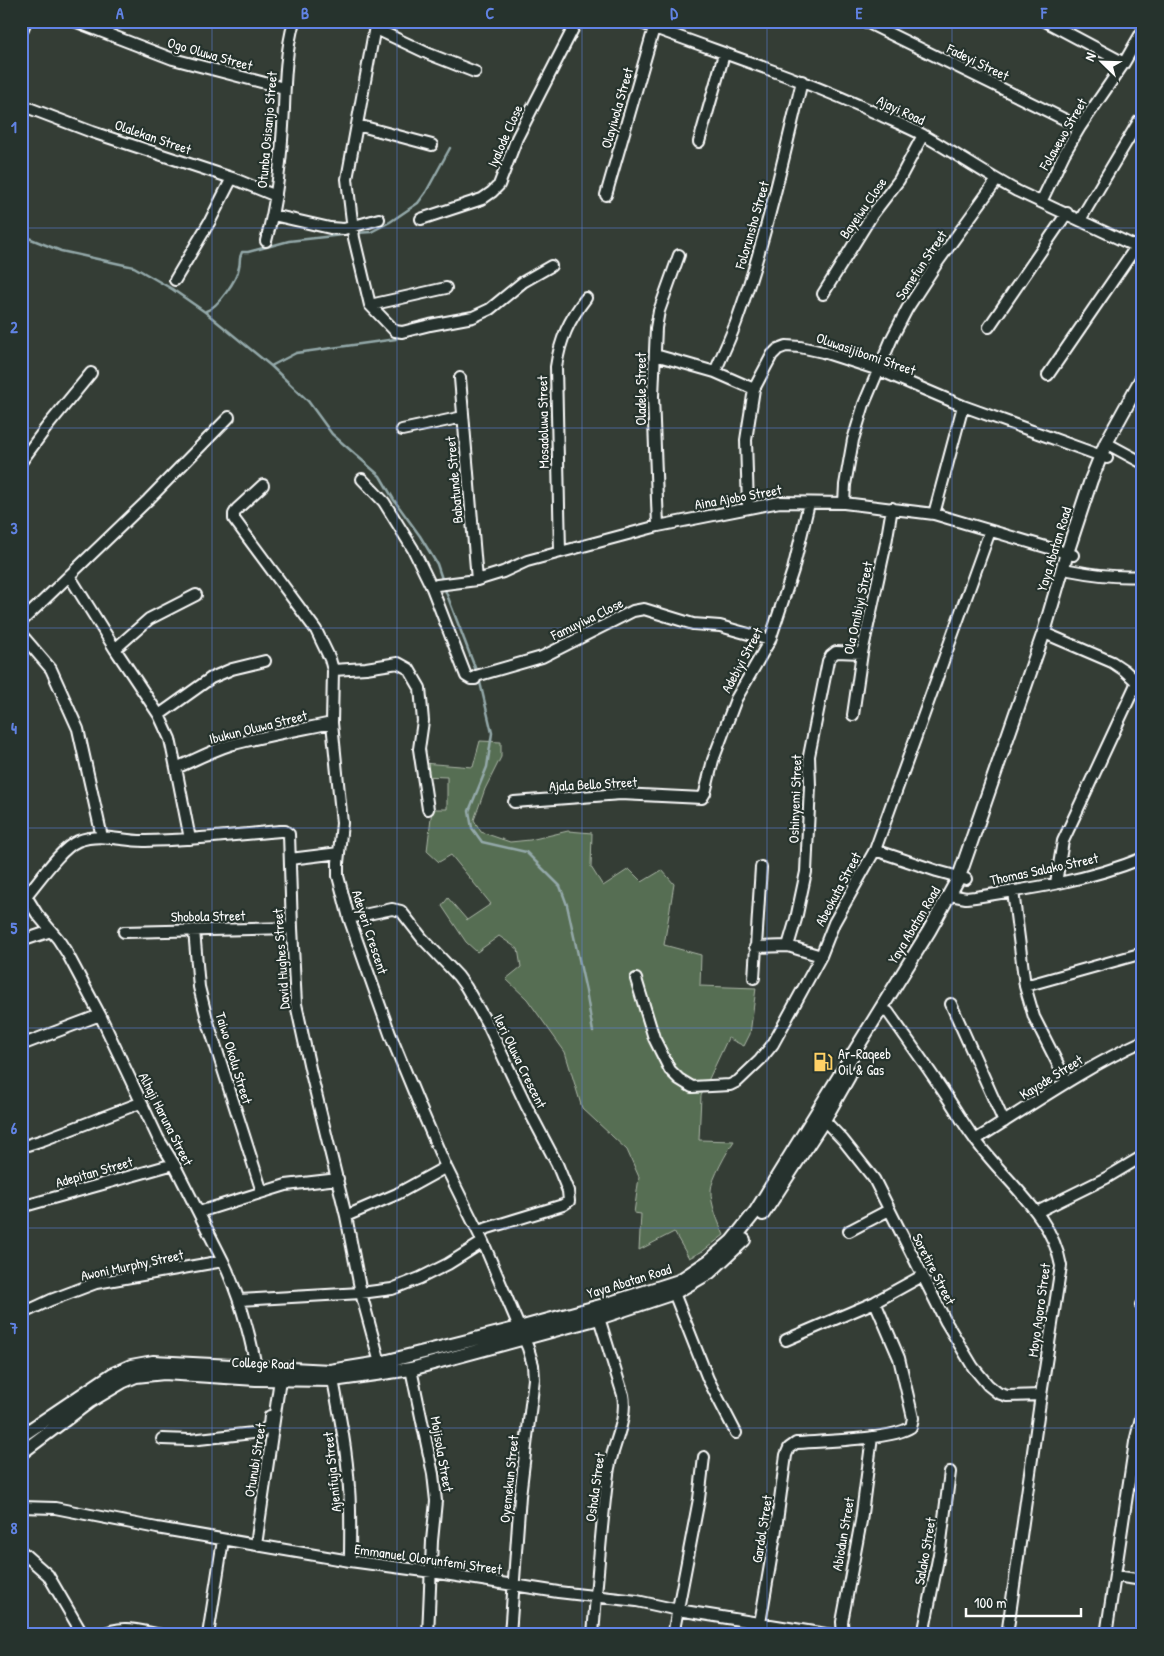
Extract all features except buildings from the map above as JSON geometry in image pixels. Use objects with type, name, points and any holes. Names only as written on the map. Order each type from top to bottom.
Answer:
[{"type":"main road","name":"Yaya Abatan Road","points":[[963,878],[1106,451],[1143,376]]},
{"type":"main road","name":"Yaya Abatan Road","points":[[1106,451],[1143,391]]},
{"type":"main road","name":"Yaya Abatan Road","points":[[521,1333],[599,1318],[674,1293],[710,1272],[739,1246],[772,1202],[824,1120],[859,1057],[888,1012],[963,878],[1049,635],[1069,570],[1070,554]]},
{"type":"main road","name":"Yaya Abatan Road","points":[[521,1333],[680,1281],[732,1241],[756,1211],[929,931],[954,896]]},
{"type":"main road","name":"College Road","points":[[21,1453],[90,1401],[136,1376],[164,1373],[256,1373],[330,1370],[380,1363],[521,1333]]},
{"type":"main road","name":"College Road","points":[[21,1436],[113,1374],[131,1366],[153,1362],[256,1373],[277,1379],[333,1380],[411,1369],[521,1333]]},
{"type":"street","points":[[21,33],[26,21]]},
{"type":"street","name":"Ogo Oluwa Street","points":[[74,21],[174,59],[284,88]]},
{"type":"street","name":"Otunba Osisanjo Street","points":[[266,241],[276,196],[284,88],[289,40],[294,21]]},
{"type":"street","name":"Iyalode Close","points":[[421,219],[482,198],[499,185],[516,138],[577,21]]},
{"type":"street","name":"Ajayi Road","points":[[636,21],[657,25],[724,54],[802,81],[849,100],[923,135],[997,180],[1139,249]]},
{"type":"street","name":"Fadeyi Street","points":[[864,21],[1080,127]]},
{"type":"street","points":[[1045,21],[1124,63]]},
{"type":"street","points":[[475,72],[429,54],[375,25],[347,179],[353,232],[370,305],[395,331],[402,332],[430,325],[474,318],[490,309],[534,275],[551,266]]},
{"type":"street","name":"Olayiwola Street","points":[[606,195],[657,25]]},
{"type":"street","name":"Folawewo Street","points":[[1041,202],[1064,154],[1080,127],[1124,63],[1143,30]]},
{"type":"street","points":[[699,142],[724,54]]},
{"type":"street","name":"Folorunsho Street","points":[[715,372],[737,321],[755,265],[775,195],[802,81]]},
{"type":"street","name":"Olalekan Street","points":[[21,105],[119,141],[232,178],[276,196]]},
{"type":"street","points":[[1080,220],[1139,121]]},
{"type":"street","points":[[357,125],[432,145]]},
{"type":"street","name":"Bayeiwu Close","points":[[822,294],[872,215],[899,180],[923,135]]},
{"type":"street","points":[[175,280],[210,222],[232,178]]},
{"type":"street","name":"Somefun Street","points":[[844,503],[845,485],[853,440],[864,404],[892,338],[937,263],[997,180]]},
{"type":"street","points":[[988,327],[1067,213]]},
{"type":"street","points":[[273,215],[353,232],[379,219]]},
{"type":"street","points":[[1048,375],[1139,249]]},
{"type":"street","name":"Oladele Street","points":[[658,526],[653,396],[656,328],[679,255]]},
{"type":"street","points":[[370,305],[446,288]]},
{"type":"street","name":"Mosadoluwa Street","points":[[560,552],[556,367],[559,347],[565,331],[575,312],[586,298]]},
{"type":"street","name":"Oluwasijibomi Street","points":[[748,508],[746,440],[754,389],[772,355],[778,349],[786,346],[823,352],[879,370],[963,406],[1143,463]]},
{"type":"street","points":[[655,354],[715,372],[754,389]]},
{"type":"street","points":[[21,462],[91,373]]},
{"type":"street","name":"Babatunde Street","points":[[460,378],[477,580]]},
{"type":"street","points":[[934,514],[963,406]]},
{"type":"street","points":[[21,622],[70,577],[229,417]]},
{"type":"street","points":[[402,430],[463,417]]},
{"type":"street","points":[[362,479],[384,502],[399,524],[434,586]]},
{"type":"street","name":"Adeyeri Crescent","points":[[263,485],[237,509],[234,514],[234,520],[251,540],[316,630],[330,659],[333,670],[332,724],[342,823],[338,876],[349,918],[390,1034],[446,1167],[483,1242],[521,1333]]},
{"type":"street","name":"Aina Ajobo Street","points":[[434,586],[477,580],[503,572],[527,561],[658,526],[780,502],[844,503],[934,514],[1070,554]]},
{"type":"street","name":"Adebiyi Street","points":[[702,798],[713,760],[736,699],[770,640],[793,570],[809,503]]},
{"type":"street","name":"Ola Omibiyi Street","points":[[853,715],[862,653],[892,508]]},
{"type":"street","name":"Abeokuta Street","points":[[636,979],[654,1038],[670,1070],[679,1079],[692,1087],[730,1085],[738,1081],[760,1060],[773,1044],[821,956],[834,923],[875,850],[990,531]]},
{"type":"street","points":[[1069,570],[1101,576],[1143,576]]},
{"type":"street","points":[[70,577],[159,715],[170,739],[190,839]]},
{"type":"street","name":"Famuyiwa Close","points":[[434,586],[455,650],[466,676],[471,679],[542,657],[633,611],[644,609],[693,624],[720,626],[770,640]]},
{"type":"street","points":[[115,649],[149,619],[196,595]]},
{"type":"street","points":[[21,634],[51,669],[78,729],[102,837]]},
{"type":"street","points":[[1049,635],[1112,662],[1140,684],[1063,841],[1056,884]]},
{"type":"street","name":"Oshinyemi Street","points":[[788,946],[806,872],[810,786],[809,756],[828,661],[836,652],[862,653]]},
{"type":"street","points":[[159,715],[211,678],[232,669],[265,661]]},
{"type":"street","points":[[333,670],[366,668],[398,663],[409,669],[420,688],[423,721],[419,749],[428,809]]},
{"type":"street","name":"Ibukun Oluwa Street","points":[[176,768],[208,753],[229,746],[332,724]]},
{"type":"street","name":"Ajala Bello Street","points":[[514,802],[621,794],[702,798]]},
{"type":"street","name":"David Hughes Street","points":[[26,896],[67,849],[77,842],[88,838],[102,837],[144,842],[285,831],[289,834],[296,1004],[311,1073],[338,1179],[361,1293],[380,1363]]},
{"type":"street","points":[[875,850],[936,872],[963,878]]},
{"type":"street","points":[[290,859],[339,853]]},
{"type":"street","name":"Thomas Salako Street","points":[[954,896],[975,897],[1056,884],[1129,864],[1143,858]]},
{"type":"street","points":[[754,978],[761,867]]},
{"type":"street","name":"Alhaji Haruna Street","points":[[21,884],[26,896],[67,953],[100,1015],[140,1103],[174,1164],[223,1261],[248,1326],[256,1373]]},
{"type":"street","points":[[1013,891],[1025,986],[1034,1017],[1067,1082]]},
{"type":"street","name":"Ileri Oluwa Crescent","points":[[349,918],[392,909],[400,911],[462,981],[489,1027],[557,1164],[570,1201],[563,1205],[478,1231]]},
{"type":"street","name":"Shobola Street","points":[[124,932],[292,928]]},
{"type":"street","name":"Taiwo Okolu Street","points":[[194,930],[199,987],[207,1019],[262,1192]]},
{"type":"street","points":[[21,941],[51,931]]},
{"type":"street","points":[[755,947],[788,946],[821,956]]},
{"type":"street","points":[[1025,986],[1143,953]]},
{"type":"street","points":[[951,1004],[1004,1122]]},
{"type":"street","name":"Moyo Agoro Street","points":[[888,1012],[975,1140],[1037,1212],[1055,1243],[1061,1266],[1006,1635]]},
{"type":"street","points":[[21,1045],[100,1015]]},
{"type":"street","name":"Kayode Street","points":[[975,1140],[1121,1050],[1143,1041]]},
{"type":"street","points":[[21,1147],[140,1103]]},
{"type":"street","name":"Soretire Street","points":[[824,1120],[843,1140],[874,1179],[946,1322],[974,1367],[988,1385],[998,1393],[1007,1396],[1041,1394]]},
{"type":"street","points":[[1037,1212],[1106,1178],[1143,1156]]},
{"type":"street","name":"Adepitan Street","points":[[21,1207],[174,1164]]},
{"type":"street","points":[[346,1216],[397,1194],[446,1167]]},
{"type":"street","points":[[199,1212],[262,1192],[303,1182],[338,1179]]},
{"type":"street","points":[[849,1231],[889,1210]]},
{"type":"street","points":[[238,1300],[361,1293],[392,1289],[420,1278],[464,1255],[483,1242]]},
{"type":"street","name":"Awoni Murphy Street","points":[[21,1314],[26,1310],[96,1283],[223,1261]]},
{"type":"street","points":[[786,1340],[875,1302],[922,1276]]},
{"type":"street","points":[[674,1293],[708,1379],[736,1432]]},
{"type":"street","points":[[872,1437],[904,1432],[910,1427],[913,1418],[899,1358],[875,1302]]},
{"type":"street","name":"Oshola Street","points":[[593,1635],[608,1472],[625,1406],[599,1318]]},
{"type":"street","name":"Oyemekun Street","points":[[510,1635],[524,1458],[534,1379],[533,1365],[521,1333]]},
{"type":"street","name":"Mojisola Street","points":[[411,1369],[433,1474],[436,1501],[432,1541],[428,1635]]},
{"type":"street","points":[[162,1440],[190,1440],[265,1431],[269,1425],[277,1379]]},
{"type":"street","name":"Otunubi Street","points":[[256,1545],[277,1379]]},
{"type":"street","name":"Ajenifuja Street","points":[[333,1380],[349,1486],[351,1519],[350,1561]]},
{"type":"street","points":[[1106,1635],[1135,1442],[1143,1410]]},
{"type":"street","name":"Gardol Street","points":[[765,1627],[775,1536],[786,1455],[789,1448],[796,1443],[872,1437]]},
{"type":"street","name":"Abiodun Street","points":[[843,1635],[842,1622],[861,1521],[872,1437]]},
{"type":"street","points":[[673,1635],[699,1499],[704,1456]]},
{"type":"street","name":"Salako Street","points":[[923,1635],[940,1550],[950,1472]]},
{"type":"street","name":"Emmanuel Olorunfemi Street","points":[[21,1507],[55,1508],[223,1540],[350,1561],[637,1601],[765,1627],[832,1635]]},
{"type":"street","points":[[208,1635],[223,1540]]},
{"type":"street","points":[[21,1551],[48,1575],[84,1635]]},
{"type":"street","points":[[1115,1576],[1143,1580]]},
{"type":"street","points":[[102,1635],[110,1630],[126,1628],[161,1635]]},
{"type":"green space","points":[[480,741],[501,742],[501,757],[485,789],[474,820],[481,832],[510,842],[530,840],[568,831],[592,833],[591,867],[603,886],[629,869],[642,882],[662,870],[674,884],[664,945],[701,955],[700,986],[756,988],[750,1034],[744,1046],[728,1038],[701,1096],[699,1140],[734,1141],[717,1172],[711,1190],[713,1207],[724,1235],[703,1251],[689,1258],[674,1232],[639,1250],[641,1214],[634,1213],[639,1177],[627,1150],[582,1108],[565,1052],[527,999],[506,979],[521,967],[518,949],[499,936],[477,952],[466,942],[442,906],[448,898],[467,920],[491,904],[451,855],[439,862],[427,851],[432,809],[447,809],[447,777],[422,776],[422,763],[473,767]]},
{"type":"waterway","points":[[356,233],[371,232],[418,203],[450,148]]},
{"type":"waterway","points":[[206,311],[216,304],[231,286],[238,272],[242,252],[289,241],[351,234]]},
{"type":"waterway","points":[[21,235],[61,251],[134,267],[172,289],[205,312],[271,366],[308,401],[332,434],[380,476],[437,564],[443,582]]},
{"type":"waterway","points":[[271,366],[296,353],[396,339]]},
{"type":"waterway","points":[[444,587],[477,673]]},
{"type":"waterway","points":[[479,678],[492,733],[487,767],[469,811],[472,828],[482,842],[526,852],[560,886],[567,905],[593,1032]]},
{"type":"place","name":"Ar-Raqeeb Oil & Gas","points":[[823,1062]]}]
